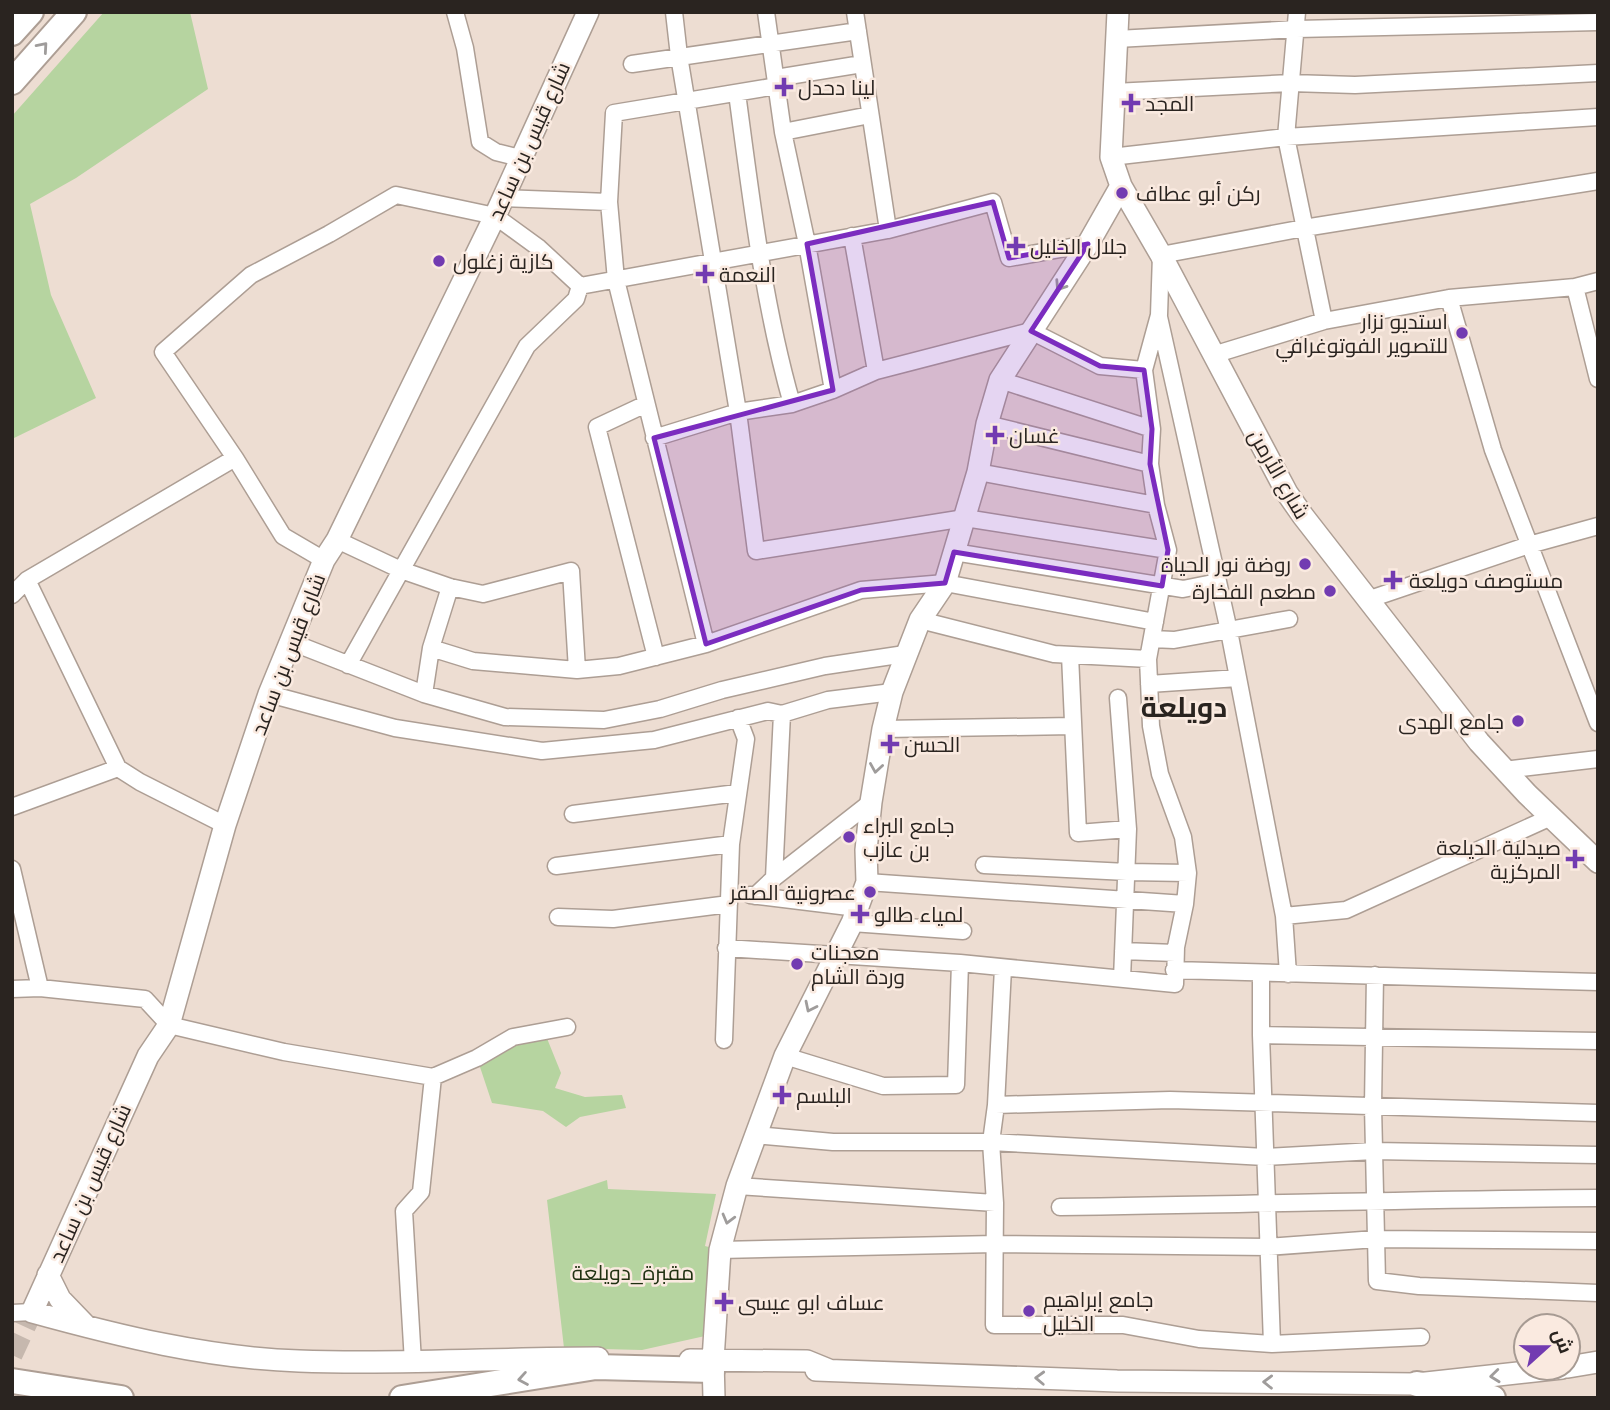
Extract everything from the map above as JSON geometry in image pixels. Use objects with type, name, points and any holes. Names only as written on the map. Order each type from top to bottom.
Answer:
[{"type":"highway","points":[[12,33],[31,12]]},
{"type":"highway","points":[[12,82],[74,12]]},
{"type":"highway","points":[[401,1398],[596,1363],[713,1365]]},
{"type":"highway","points":[[12,1381],[121,1398]]},
{"type":"highway","points":[[1417,1384],[1493,1398]]},
{"type":"main road","name":"شارع الأرمن","points":[[1118,12],[1111,157],[1121,187],[1161,255],[1287,493],[1319,539],[1504,770],[1598,862]]},
{"type":"main road","name":"شارع قيس بن ساعد","points":[[22,1312],[48,1275],[148,1056],[169,1025],[225,825],[269,694],[324,561],[337,540],[499,207],[520,158],[593,14]]},
{"type":"main road","points":[[714,1398],[713,1365],[720,1250],[737,1186],[785,1056],[836,954],[867,881],[866,850],[871,802],[892,692],[920,620],[944,583],[978,472],[987,424],[1000,380],[1088,244],[1121,187]]},
{"type":"main road","points":[[48,1275],[60,1299],[87,1327]]},
{"type":"main road","points":[[22,1312],[199,1352],[297,1362],[596,1363]]},
{"type":"main road","points":[[713,1365],[1117,1381],[1417,1384],[1512,1374]]},
{"type":"street","points":[[455,12],[465,48],[480,142],[496,152],[520,158]]},
{"type":"street","points":[[674,12],[738,412],[756,551],[965,518],[1168,550]]},
{"type":"street","points":[[766,12],[783,132],[807,244],[833,390]]},
{"type":"street","points":[[855,12],[888,230]]},
{"type":"street","points":[[1297,12],[1286,137],[1324,321]]},
{"type":"street","points":[[1117,39],[1297,29],[1598,22]]},
{"type":"street","points":[[632,64],[858,31]]},
{"type":"street","points":[[706,644],[616,280],[609,202],[614,113],[737,93],[862,64]]},
{"type":"street","points":[[1114,93],[1291,83],[1355,85],[1598,73]]},
{"type":"street","points":[[737,93],[759,253],[779,357],[792,404]]},
{"type":"street","points":[[783,132],[870,115]]},
{"type":"street","points":[[1111,157],[1286,137],[1598,117]]},
{"type":"street","points":[[726,948],[960,963],[1175,984],[1175,954],[1188,873],[1183,837],[1160,774],[1153,738],[1148,659],[1168,550],[1156,505],[1150,464],[1152,429],[1144,370],[1159,315],[1161,255],[1304,228],[1598,181]]},
{"type":"street","points":[[324,561],[283,536],[163,352],[251,275],[396,195],[499,207],[609,202]]},
{"type":"street","points":[[580,286],[888,230],[993,202],[1009,258],[1088,244]]},
{"type":"street","points":[[499,207],[580,286]]},
{"type":"street","points":[[852,236],[876,371]]},
{"type":"street","points":[[1213,355],[1324,321],[1449,298],[1575,287],[1598,281]]},
{"type":"street","points":[[348,665],[527,346],[576,299],[580,286]]},
{"type":"street","points":[[1575,287],[1598,379]]},
{"type":"street","points":[[1449,298],[1493,450],[1598,723]]},
{"type":"street","points":[[1159,315],[1238,678],[1284,916],[1288,974]]},
{"type":"street","points":[[654,439],[738,412],[792,404],[876,371],[1031,331],[1100,366],[1144,370]]},
{"type":"street","points":[[1000,380],[1152,429]]},
{"type":"street","points":[[646,404],[597,427],[656,657]]},
{"type":"street","points":[[987,424],[1150,464]]},
{"type":"street","points":[[12,595],[27,580],[234,458]]},
{"type":"street","points":[[978,472],[1156,505]]},
{"type":"street","points":[[1367,600],[1529,545],[1598,526]]},
{"type":"street","points":[[337,540],[401,570],[450,587],[483,594],[570,571],[577,670]]},
{"type":"street","points":[[954,552],[1183,589],[1218,582]]},
{"type":"street","points":[[27,580],[118,768],[225,825]]},
{"type":"street","points":[[431,648],[473,661],[577,670],[619,666],[706,644],[861,590],[944,583],[1155,622]]},
{"type":"street","points":[[424,694],[431,648],[450,587]]},
{"type":"street","points":[[920,620],[1054,654],[1148,659]]},
{"type":"street","points":[[1152,639],[1174,640],[1289,620]]},
{"type":"street","points":[[291,642],[424,694],[505,716],[604,720],[660,709],[722,690],[825,666],[905,654]]},
{"type":"street","points":[[1070,655],[1077,833],[1128,829]]},
{"type":"street","points":[[1149,684],[1238,678]]},
{"type":"street","points":[[269,694],[395,728],[542,751],[654,740],[768,711],[782,714],[828,700],[892,692]]},
{"type":"street","points":[[1118,698],[1128,829],[1122,979]]},
{"type":"street","points":[[774,878],[782,714]]},
{"type":"street","points":[[723,1040],[731,844],[746,739],[738,718]]},
{"type":"street","points":[[883,729],[1073,726]]},
{"type":"street","points":[[1504,770],[1598,759]]},
{"type":"street","points":[[12,807],[118,768]]},
{"type":"street","points":[[573,814],[737,793]]},
{"type":"street","points":[[755,896],[871,802]]},
{"type":"street","points":[[1284,916],[1346,910],[1551,817]]},
{"type":"street","points":[[556,866],[731,844]]},
{"type":"street","points":[[984,865],[1188,873]]},
{"type":"street","points":[[12,869],[40,988]]},
{"type":"street","points":[[867,881],[1185,904]]},
{"type":"street","points":[[558,917],[613,919],[755,896],[854,915],[963,931]]},
{"type":"street","points":[[1123,951],[1175,954]]},
{"type":"street","points":[[785,1056],[883,1086],[956,1085],[960,963]]},
{"type":"street","points":[[1003,968],[996,1105],[991,1142],[996,1244],[994,1325],[1123,1325],[1199,1339],[1272,1345],[1421,1337]]},
{"type":"street","points":[[1174,970],[1598,982]]},
{"type":"street","points":[[1261,973],[1272,1345]]},
{"type":"street","points":[[1375,975],[1373,1106],[1377,1281],[1419,1286],[1598,1293]]},
{"type":"street","points":[[12,989],[40,988],[145,999],[169,1025],[284,1052],[433,1077],[477,1058],[513,1037],[567,1027]]},
{"type":"street","points":[[1261,1035],[1598,1041]]},
{"type":"street","points":[[413,1362],[404,1211],[421,1192],[433,1077]]},
{"type":"street","points":[[996,1105],[1170,1100],[1598,1113]]},
{"type":"street","points":[[755,1135],[834,1142],[991,1142],[1265,1157],[1374,1151],[1598,1155]]},
{"type":"street","points":[[737,1186],[995,1203]]},
{"type":"street","points":[[1060,1207],[1267,1205],[1375,1199],[1598,1198]]},
{"type":"street","points":[[720,1250],[996,1244],[1268,1247],[1376,1239],[1598,1241]]},
{"type":"highlighted area","points":[[993,202],[1009,258],[1088,244],[1031,331],[1100,366],[1144,370],[1152,429],[1150,464],[1168,550],[1162,586],[954,552],[945,583],[861,590],[706,644],[654,438],[833,390],[807,244]]},
{"type":"green space","points":[[104,12],[190,12],[208,89],[76,178],[30,204],[51,295],[96,398],[12,439],[12,116]]},
{"type":"green space","points":[[544,1031],[561,1073],[555,1088],[585,1097],[622,1095],[626,1108],[580,1117],[566,1127],[543,1111],[492,1103],[477,1058]]},
{"type":"green space","name":"مقبرة_دويلعة","points":[[607,1180],[608,1189],[716,1194],[705,1246],[720,1250],[714,1334],[642,1350],[564,1348],[547,1200]]},
{"type":"tunnel","points":[[12,1355],[32,1312]]},
{"type":"place","name":"لينا دحدل","points":[[784,87]]},
{"type":"place","name":"المجد","points":[[1131,103]]},
{"type":"place","name":"ركن أبو عطاف","points":[[1122,193]]},
{"type":"place","name":"جلال الخليل","points":[[1016,246]]},
{"type":"place","name":"كازية زغلول","points":[[439,261]]},
{"type":"place","name":"النعمة","points":[[705,274]]},
{"type":"place","name":"استديو نزار للتصوير الفوتوغرافي","points":[[1462,333]]},
{"type":"place","name":"غسان","points":[[995,435]]},
{"type":"place","name":"روضة نور الحياة","points":[[1305,564]]},
{"type":"place","name":"مستوصف دويلعة","points":[[1393,580]]},
{"type":"place","name":"مطعم الفخارة","points":[[1330,591]]},
{"type":"place","name":"جامع الهدى","points":[[1518,721]]},
{"type":"place","name":"الحسن","points":[[890,744]]},
{"type":"place","name":"جامع البراء بن عازب","points":[[849,837]]},
{"type":"place","name":"صيدلية الديلعة المركزية","points":[[1575,859]]},
{"type":"place","name":"عصرونية الصقر","points":[[870,892]]},
{"type":"place","name":"لمياء طالو","points":[[860,914]]},
{"type":"place","name":"معجنات وردة الشام","points":[[797,964]]},
{"type":"place","name":"البلسم","points":[[782,1095]]},
{"type":"place","name":"عساف ابو عيسى","points":[[724,1302]]},
{"type":"place","name":"جامع إبراهيم الخليل","points":[[1029,1311]]},
{"type":"district","name":"دويلعة","points":[[1184,707]]}]
